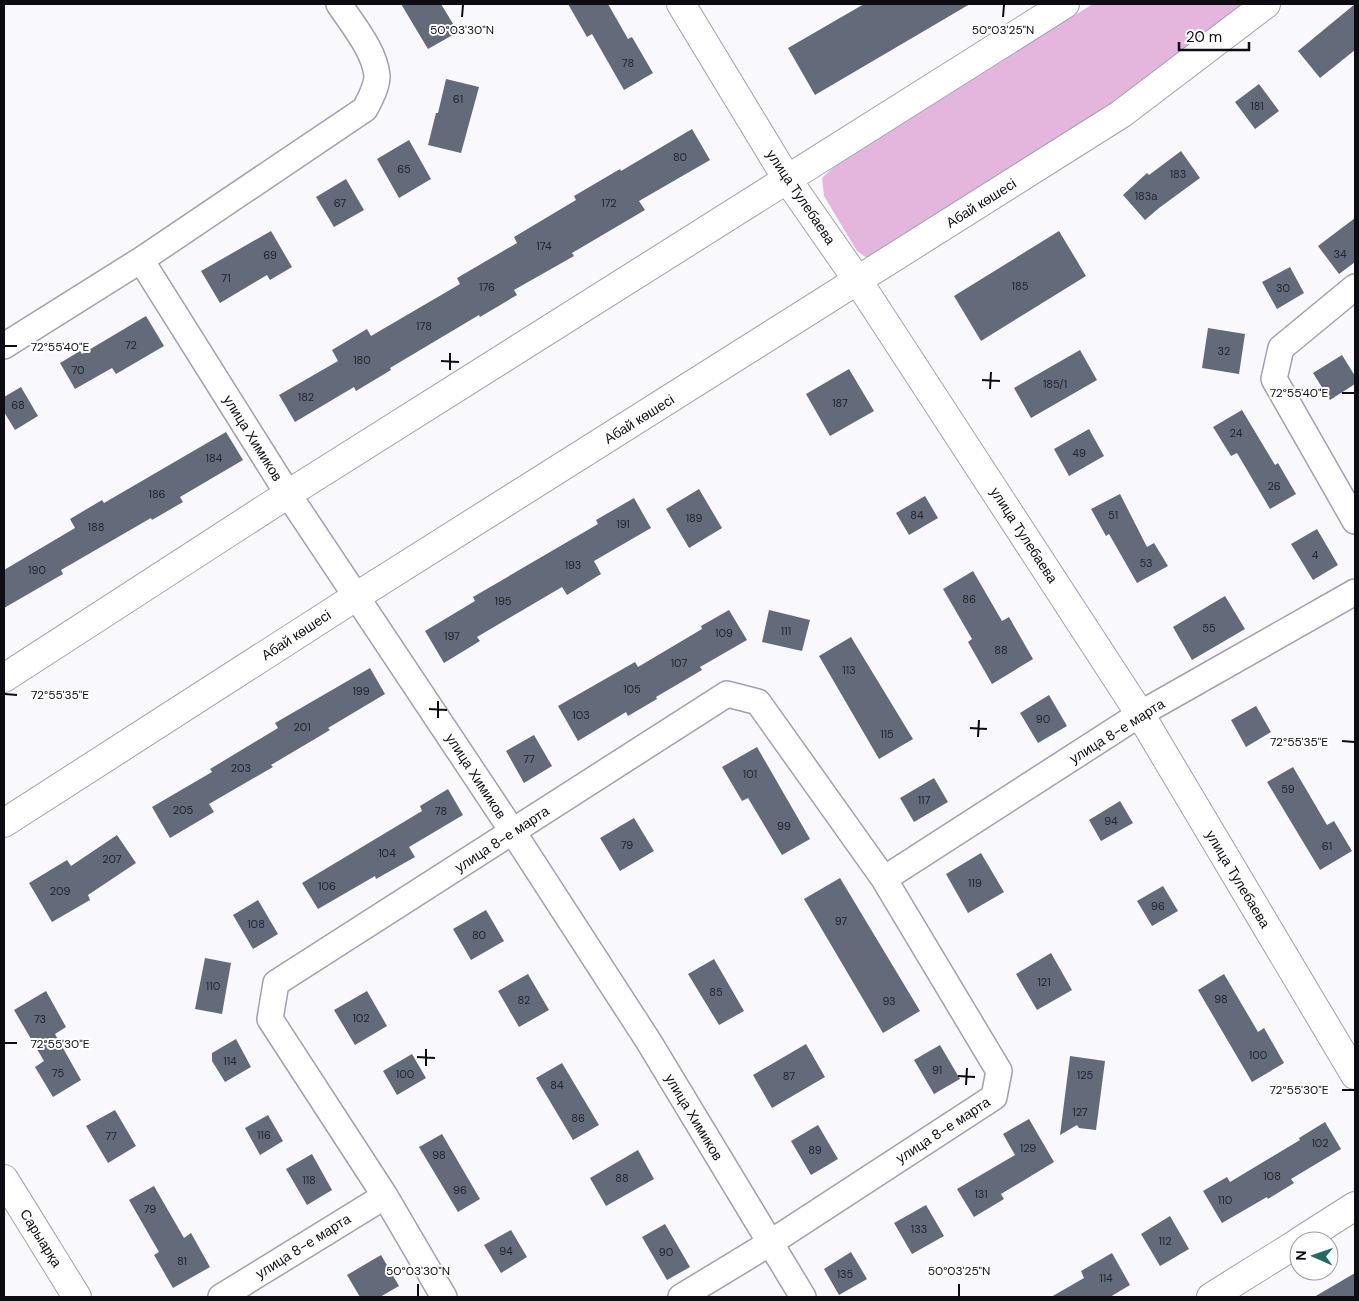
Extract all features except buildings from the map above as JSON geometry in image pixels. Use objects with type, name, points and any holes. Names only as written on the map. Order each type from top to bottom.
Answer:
[{"type":"street","points":[[4,346],[141,260],[365,109],[372,95],[377,77],[372,57],[339,4]]},
{"type":"street","name":"улица Тулебаева","points":[[681,4],[787,179],[858,281],[1140,714],[1355,1075]]},
{"type":"street","points":[[4,678],[288,494],[1065,4]]},
{"type":"street","name":"Абай көшесі","points":[[4,823],[357,596],[1121,114],[1266,4]]},
{"type":"street","name":"улица Химиков","points":[[141,260],[288,494],[513,832],[649,1042],[803,1297]]},
{"type":"street","points":[[1355,287],[1281,348],[1274,379],[1355,520]]},
{"type":"street","name":"улица 8-е марта","points":[[884,879],[1140,714],[1355,592]]},
{"type":"street","name":"улица 8-е марта","points":[[444,1297],[385,1196],[270,1019],[276,983],[728,694],[758,702],[884,879],[999,1071],[994,1097],[770,1243],[681,1297]]},
{"type":"street","name":"Сарыарқа","points":[[4,1179],[77,1297]]},
{"type":"street","name":"улица 8-е марта","points":[[221,1297],[385,1196]]},
{"type":"street","points":[[1316,1231],[1355,1206]]},
{"type":"street","points":[[1211,1297],[1289,1248]]},
{"type":"shaded area","points":[[1093,4],[1246,4],[1081,132],[867,258],[857,251],[824,196],[822,178],[840,161]]}]
